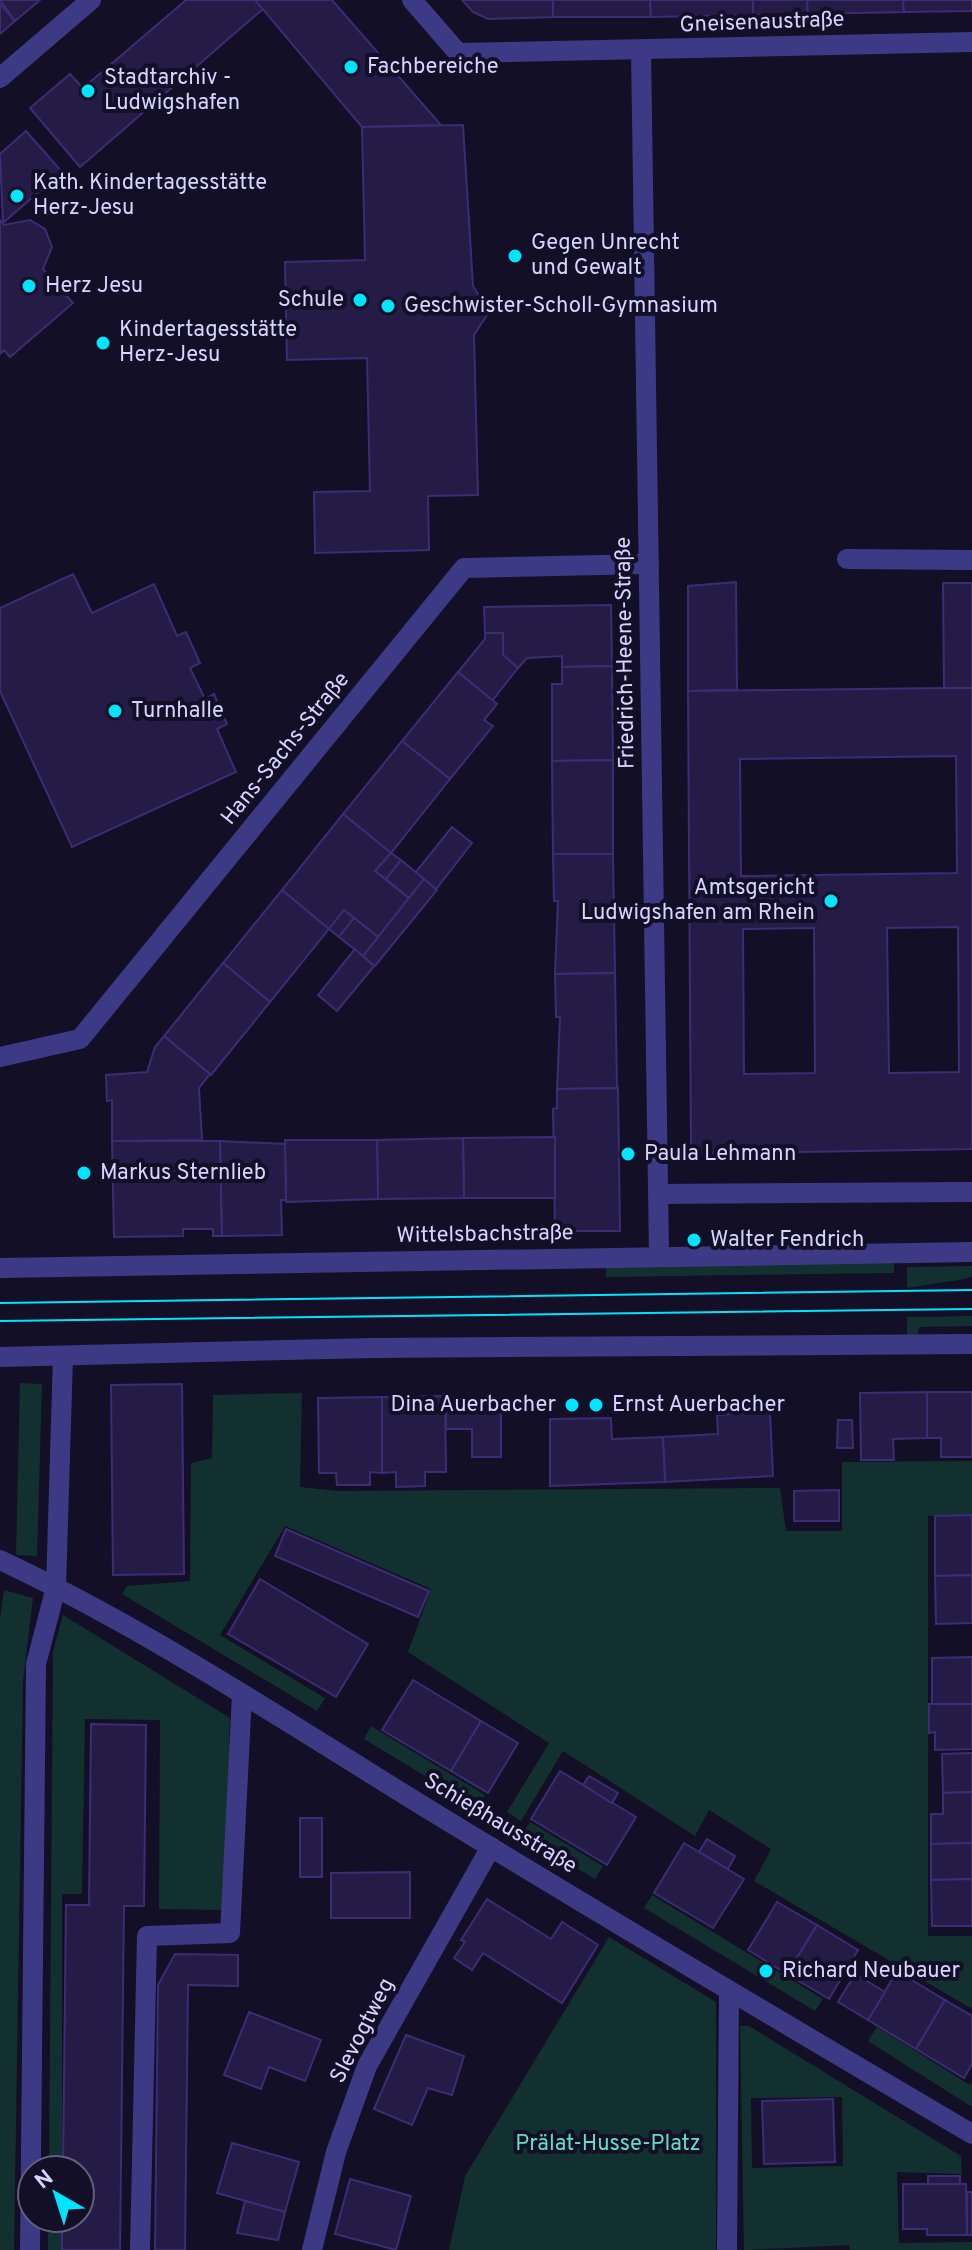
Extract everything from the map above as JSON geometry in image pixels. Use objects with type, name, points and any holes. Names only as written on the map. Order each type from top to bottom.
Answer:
[{"type":"street","points":[[0,78],[91,0]]},
{"type":"street","name":"Gneisenaustraße","points":[[412,0],[458,53],[972,42]]},
{"type":"street","name":"Friedrich-Heene-Straße","points":[[641,50],[659,1255]]},
{"type":"street","points":[[847,559],[972,560]]},
{"type":"street","name":"Hans-Sachs-Straße","points":[[0,1057],[80,1039],[464,568],[649,564]]},
{"type":"street","points":[[658,1194],[972,1192]]},
{"type":"street","name":"Wittelsbachstraße","points":[[0,1268],[972,1252]]},
{"type":"street","points":[[0,1357],[372,1348],[972,1344]]},
{"type":"street","points":[[30,2250],[36,1664],[56,1587],[63,1357]]},
{"type":"street","name":"Schießhausstraße","points":[[0,1560],[56,1587],[242,1695],[729,1991],[972,2134]]},
{"type":"street","points":[[140,2250],[147,1936],[230,1933],[242,1695]]},
{"type":"street","name":"Slevogtweg","points":[[312,2250],[336,2152],[367,2066],[491,1847]]},
{"type":"street","points":[[727,2250],[729,1991]]},
{"type":"green space","points":[[894,1261],[894,1273],[606,1277],[606,1265]]},
{"type":"green space","points":[[972,1266],[972,1276],[965,1279],[907,1288],[907,1267]]},
{"type":"green space","points":[[972,1316],[972,1326],[919,1327],[917,1338],[907,1338],[907,1317]]},
{"type":"green space","points":[[20,1383],[42,1384],[37,1556],[16,1555]]},
{"type":"green space","points":[[302,1393],[300,1487],[338,1491],[780,1488],[786,1531],[842,1531],[842,1462],[972,1461],[972,1515],[928,1516],[928,1936],[972,1936],[972,2009],[754,1881],[771,1849],[709,1810],[695,1836],[563,1751],[521,1821],[507,1812],[549,1743],[408,1652],[431,1589],[285,1526],[220,1635],[325,1698],[317,1711],[122,1594],[127,1586],[190,1581],[191,1463],[212,1458],[213,1395]]},
{"type":"green space","points":[[4,1590],[33,1598],[23,1681],[14,2250],[0,2250],[0,1619]]},
{"type":"green space","points":[[63,1615],[230,1718],[225,1910],[159,1909],[160,1720],[85,1719],[82,1894],[62,1894],[62,2154],[49,2154],[53,1651]]},
{"type":"green space","points":[[371,1726],[485,1795],[478,1808],[364,1739]]},
{"type":"green space","points":[[530,1822],[603,1866],[595,1879],[522,1835]]},
{"type":"green space","points":[[652,1895],[823,1999],[815,2011],[644,1908]]},
{"type":"green space","name":"Prälat-Husse-Platz","points":[[609,1937],[716,2002],[716,2250],[449,2250],[465,2176]]},
{"type":"green space","points":[[740,2026],[749,2026],[961,2156],[962,2174],[897,2172],[899,2243],[972,2242],[972,2250],[850,2250],[849,2245],[744,2250]],"holes":[[[842,2097],[843,2166],[752,2168],[751,2098]]]},
{"type":"green space","points":[[877,2027],[970,2085],[972,2082],[972,2107],[868,2041]]},
{"type":"green space","points":[[48,2234],[61,2234],[61,2250],[48,2250]]},
{"type":"building","points":[[0,0],[40,0],[15,21]]},
{"type":"building","points":[[186,0],[255,0],[263,9],[80,167],[30,108],[70,74],[83,88]]},
{"type":"building","name":"Fachbereiche","points":[[255,0],[332,0],[441,125],[362,127]]},
{"type":"building","points":[[462,0],[553,0],[553,17],[488,19],[473,12]]},
{"type":"building","points":[[553,0],[650,0],[651,17],[553,17]]},
{"type":"building","points":[[650,0],[753,0],[753,15],[651,17]]},
{"type":"building","points":[[753,0],[807,0],[808,14],[753,15]]},
{"type":"building","points":[[807,0],[903,0],[904,12],[808,14]]},
{"type":"building","points":[[903,0],[972,0],[972,11],[904,12]]},
{"type":"building","points":[[0,4],[15,21],[0,34]]},
{"type":"building","points":[[463,125],[473,286],[489,312],[474,335],[478,495],[428,496],[429,550],[315,553],[314,492],[370,491],[367,358],[287,360],[285,262],[365,260],[362,127]]},
{"type":"building","name":"Kath. Kindertagesstätte Herz-Jesu","points":[[26,131],[62,172],[3,223],[0,154]]},
{"type":"building","name":"Herz Jesu","points":[[0,220],[4,225],[30,220],[45,229],[52,247],[43,269],[73,303],[10,357],[4,350],[0,354]]},
{"type":"building","name":"Turnhalle","points":[[73,574],[92,613],[154,584],[177,636],[186,632],[200,663],[190,668],[205,699],[214,694],[227,724],[217,729],[236,772],[72,847],[0,691],[0,608]]},
{"type":"building","points":[[736,582],[737,690],[688,691],[688,586]]},
{"type":"building","points":[[943,583],[972,583],[972,688],[944,688]]},
{"type":"building","points":[[611,605],[612,666],[562,667],[562,656],[527,658],[518,668],[503,655],[503,633],[485,633],[484,607]]},
{"type":"building","points":[[485,633],[503,633],[503,655],[518,668],[492,701],[458,672],[485,639]]},
{"type":"building","points":[[612,666],[613,760],[552,761],[552,684],[562,684],[562,667]]},
{"type":"building","points":[[458,672],[497,704],[484,720],[493,726],[450,779],[402,741]]},
{"type":"building","name":"Amtsgericht Ludwigshafen am Rhein","points":[[972,688],[972,1149],[691,1154],[688,691]],"holes":[[[956,756],[957,873],[741,876],[740,759]],[[958,927],[959,1072],[889,1073],[887,928]],[[814,928],[815,1073],[744,1074],[743,929]]]},
{"type":"building","points":[[402,741],[450,779],[391,853],[343,814]]},
{"type":"building","points":[[613,760],[613,854],[553,854],[552,761]]},
{"type":"building","points":[[343,814],[391,853],[375,871],[409,898],[378,937],[344,910],[329,929],[282,890]]},
{"type":"building","points":[[452,827],[472,843],[436,889],[415,873]]},
{"type":"building","points":[[391,853],[401,860],[386,879],[375,871]]},
{"type":"building","points":[[553,854],[613,854],[615,973],[555,974],[558,901],[554,901]]},
{"type":"building","points":[[401,860],[424,879],[409,898],[386,879]]},
{"type":"building","points":[[424,879],[437,890],[375,966],[363,956]]},
{"type":"building","points":[[282,890],[329,929],[270,1002],[223,963]]},
{"type":"building","points":[[344,910],[354,918],[339,937],[329,929]]},
{"type":"building","points":[[354,918],[378,937],[363,956],[339,937]]},
{"type":"building","points":[[355,949],[374,966],[337,1011],[318,995]]},
{"type":"building","points":[[223,963],[270,1002],[211,1075],[164,1036]]},
{"type":"building","points":[[615,973],[617,1088],[557,1089],[560,1017],[556,1017],[555,974]]},
{"type":"building","points":[[164,1036],[210,1074],[199,1088],[202,1140],[112,1141],[112,1100],[107,1101],[106,1075],[147,1072],[155,1047]]},
{"type":"building","points":[[618,1088],[620,1231],[555,1231],[553,1109],[557,1108],[557,1089]]},
{"type":"building","points":[[555,1137],[555,1198],[464,1198],[463,1138]]},
{"type":"building","points":[[463,1138],[464,1198],[378,1199],[377,1140]]},
{"type":"building","points":[[285,1140],[377,1140],[378,1199],[286,1202]]},
{"type":"building","points":[[112,1141],[220,1141],[222,1236],[213,1236],[213,1229],[183,1229],[183,1236],[114,1237]]},
{"type":"building","points":[[220,1141],[285,1144],[286,1200],[281,1200],[282,1235],[222,1236]]},
{"type":"building","points":[[182,1384],[184,1574],[113,1575],[111,1385]]},
{"type":"building","points":[[927,1392],[972,1392],[972,1457],[941,1457],[941,1438],[927,1438]]},
{"type":"building","points":[[927,1392],[927,1438],[893,1439],[894,1460],[861,1460],[860,1393]]},
{"type":"building","points":[[445,1396],[446,1472],[425,1472],[425,1486],[396,1487],[396,1472],[382,1473],[382,1397]]},
{"type":"building","points":[[382,1397],[382,1473],[370,1472],[370,1485],[337,1485],[336,1473],[319,1473],[318,1398]]},
{"type":"building","points":[[501,1407],[501,1457],[472,1457],[472,1429],[446,1429],[446,1408]]},
{"type":"building","points":[[770,1412],[773,1476],[665,1482],[663,1437],[718,1434],[717,1415]]},
{"type":"building","points":[[611,1418],[612,1439],[663,1437],[665,1482],[550,1486],[550,1419]]},
{"type":"building","points":[[838,1420],[852,1420],[853,1448],[837,1448]]},
{"type":"building","points":[[839,1490],[839,1521],[794,1521],[794,1491]]},
{"type":"building","points":[[972,1515],[972,1575],[935,1576],[935,1516]]},
{"type":"building","points":[[286,1529],[429,1591],[418,1617],[275,1556]]},
{"type":"building","points":[[972,1575],[972,1623],[936,1624],[935,1576]]},
{"type":"building","points":[[260,1579],[368,1644],[336,1697],[228,1634]]},
{"type":"building","points":[[972,1657],[972,1704],[932,1704],[932,1658]]},
{"type":"building","points":[[413,1680],[481,1721],[451,1771],[382,1730]]},
{"type":"building","points":[[929,1704],[972,1704],[972,1749],[935,1750],[935,1732],[929,1733]]},
{"type":"building","points":[[481,1721],[518,1743],[488,1793],[451,1771]]},
{"type":"building","points":[[91,1724],[146,1725],[144,1906],[124,1906],[120,2250],[62,2250],[62,2234],[96,2234],[96,2154],[63,2154],[66,1905],[89,1905]]},
{"type":"building","points":[[972,1753],[972,1792],[943,1793],[942,1754]]},
{"type":"building","points":[[560,1771],[636,1817],[607,1865],[531,1819]]},
{"type":"building","points":[[589,1776],[618,1793],[612,1803],[583,1785]]},
{"type":"building","points":[[972,1792],[972,1843],[931,1844],[931,1814],[943,1814],[943,1793]]},
{"type":"building","points":[[300,1818],[322,1818],[322,1877],[300,1877]]},
{"type":"building","points":[[707,1839],[735,1856],[728,1869],[699,1852]]},
{"type":"building","points":[[684,1843],[744,1879],[713,1928],[654,1893]]},
{"type":"building","points":[[972,1843],[972,1879],[931,1880],[931,1844]]},
{"type":"building","points":[[410,1872],[410,1918],[331,1918],[331,1873]]},
{"type":"building","points":[[972,1879],[972,1926],[932,1926],[931,1880]]},
{"type":"building","points":[[487,1899],[551,1939],[562,1922],[598,1945],[562,2003],[483,1953],[472,1970],[454,1958],[465,1942],[461,1940]]},
{"type":"building","points":[[777,1902],[817,1925],[787,1974],[748,1950]]},
{"type":"building","points":[[817,1925],[858,1950],[829,1999],[787,1974]]},
{"type":"building","points":[[175,1954],[238,1955],[238,1986],[188,1985],[185,2250],[155,2250],[158,1985]]},
{"type":"building","points":[[897,1971],[945,2000],[916,2049],[868,2020]]},
{"type":"building","points":[[855,1974],[885,1992],[868,2020],[838,2002]]},
{"type":"building","points":[[945,2000],[972,2016],[972,2064],[964,2078],[916,2049]]},
{"type":"building","points":[[249,2012],[321,2040],[305,2081],[269,2067],[261,2089],[224,2075]]},
{"type":"building","points":[[406,2035],[464,2056],[452,2095],[428,2088],[412,2125],[374,2109]]},
{"type":"building","points":[[833,2099],[835,2162],[764,2164],[762,2101]]},
{"type":"building","points":[[232,2143],[299,2162],[285,2212],[217,2193]]},
{"type":"building","points":[[928,2176],[960,2176],[960,2184],[928,2184]]},
{"type":"building","points":[[350,2179],[411,2196],[396,2250],[335,2234]]},
{"type":"building","points":[[903,2184],[966,2184],[967,2235],[927,2235],[927,2229],[903,2229]]},
{"type":"building","points":[[967,2192],[972,2192],[972,2235],[967,2235]]},
{"type":"building","points":[[245,2201],[285,2212],[278,2240],[237,2233]]},
{"type":"tram line","points":[[0,1303],[972,1290]]},
{"type":"tram line","points":[[0,1321],[972,1309]]},
{"type":"place","name":"Fachbereiche","points":[[351,67]]},
{"type":"place","name":"Stadtarchiv - Ludwigshafen","points":[[88,91]]},
{"type":"place","name":"Kath. Kindertagesstätte Herz-Jesu","points":[[17,196]]},
{"type":"place","name":"Gegen Unrecht und Gewalt","points":[[515,256]]},
{"type":"place","name":"Herz Jesu","points":[[29,286]]},
{"type":"place","name":"Schule","points":[[360,300]]},
{"type":"place","name":"Geschwister-Scholl-Gymnasium","points":[[388,306]]},
{"type":"place","name":"Kindertagesstätte Herz-Jesu","points":[[103,343]]},
{"type":"place","name":"Turnhalle","points":[[115,711]]},
{"type":"place","name":"Amtsgericht Ludwigshafen am Rhein","points":[[831,901]]},
{"type":"place","name":"Paula Lehmann","points":[[628,1154]]},
{"type":"place","name":"Markus Sternlieb","points":[[84,1173]]},
{"type":"place","name":"Walter Fendrich","points":[[694,1240]]},
{"type":"place","name":"Dina Auerbacher","points":[[572,1405]]},
{"type":"place","name":"Ernst Auerbacher","points":[[596,1405]]},
{"type":"place","name":"Richard Neubauer","points":[[766,1971]]}]
